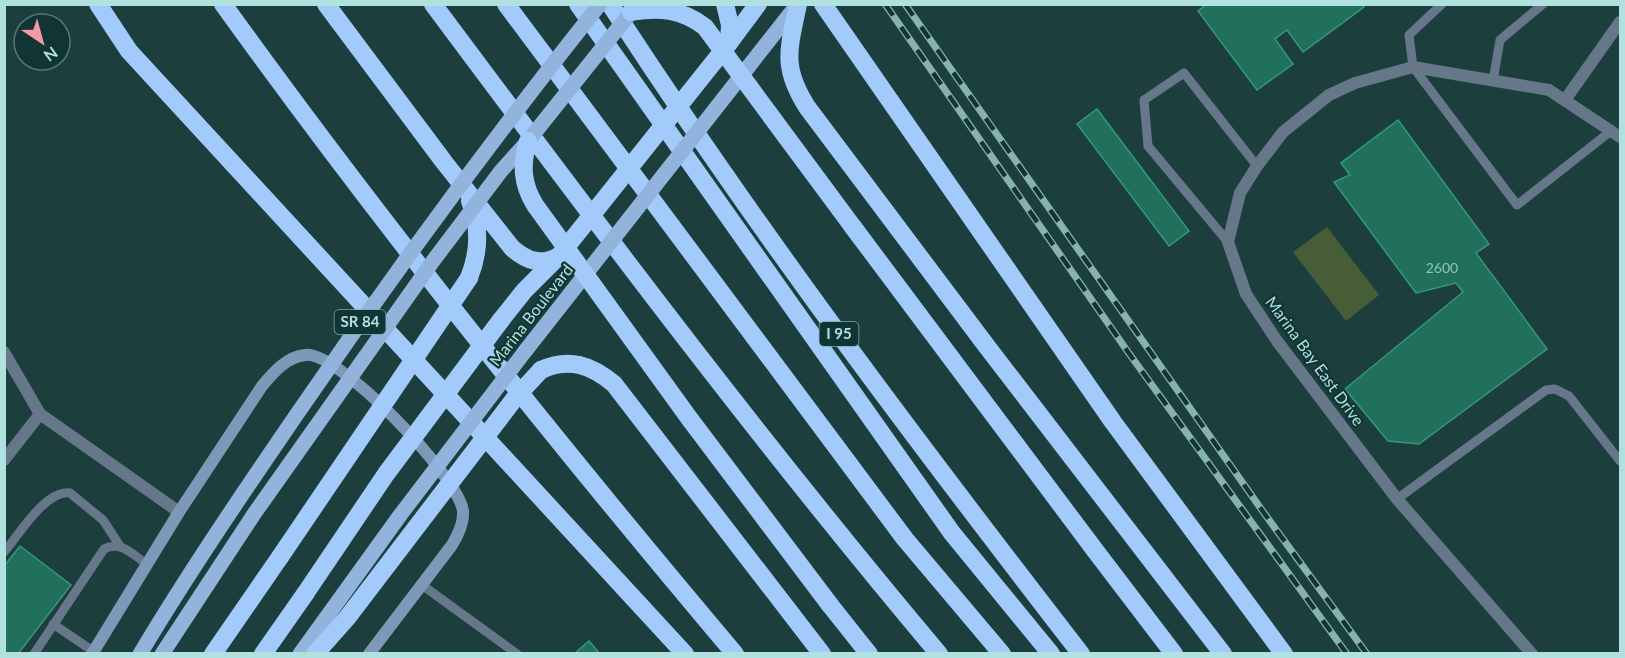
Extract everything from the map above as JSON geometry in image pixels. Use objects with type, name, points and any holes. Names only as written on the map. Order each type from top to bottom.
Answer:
[{"type":"highway","points":[[98,4],[129,51],[685,654]]},
{"type":"highway","points":[[223,4],[371,205],[614,508],[735,654]]},
{"type":"highway","points":[[326,4],[505,241],[519,254],[534,262],[550,261],[559,256]]},
{"type":"highway","points":[[433,4],[620,253],[788,468],[939,654]]},
{"type":"highway","points":[[506,4],[516,13],[905,539],[1002,654]]},
{"type":"highway","points":[[578,4],[952,533],[1051,654]]},
{"type":"highway","name":"I 95","points":[[610,4],[768,236],[927,452],[1081,654]]},
{"type":"highway","points":[[725,4],[730,25],[729,42]]},
{"type":"highway","points":[[263,654],[386,474],[501,320],[524,291],[559,256],[758,4]]},
{"type":"highway","points":[[798,4],[788,64],[794,86],[807,107],[1223,654]]},
{"type":"highway","points":[[823,4],[1113,422],[1284,654]]},
{"type":"highway","points":[[634,8],[681,13],[694,19],[715,39],[1174,654]]},
{"type":"highway","points":[[528,141],[524,177],[525,186],[535,205],[743,491],[869,654]]},
{"type":"highway","points":[[213,654],[469,278],[474,265],[477,239],[475,217],[465,188]]},
{"type":"highway","points":[[315,654],[346,618],[515,398],[541,370],[560,363],[581,364],[599,372],[614,384],[822,654]]},
{"type":"main road","name":"SR 84","points":[[140,654],[227,517],[357,326],[499,132],[600,4]]},
{"type":"main road","name":"Marina Boulevard","points":[[300,654],[401,514],[526,350],[798,4]]},
{"type":"main road","points":[[162,654],[254,514],[397,311],[501,171],[528,141],[634,8]]},
{"type":"main road","points":[[93,652],[179,512],[262,386],[274,371],[289,360],[306,354],[320,357],[335,366],[411,435],[444,475],[461,503],[463,518],[457,537],[369,654]]},
{"type":"street","points":[[1565,100],[1620,21]]},
{"type":"street","points":[[1228,242],[1240,194],[1257,166],[1283,132],[1329,95],[1355,83],[1413,67],[1549,90],[1616,134]]},
{"type":"street","name":"Marina Bay East Drive","points":[[1228,242],[1246,294],[1277,341],[1397,499],[1532,654]]},
{"type":"street","points":[[4,352],[40,414],[179,512]]},
{"type":"street","points":[[4,460],[40,414]]},
{"type":"lane","points":[[1442,4],[1409,35],[1413,67],[1517,205],[1616,134]]},
{"type":"lane","points":[[1493,81],[1500,40],[1543,4]]},
{"type":"lane","points":[[1228,242],[1148,146],[1144,99],[1184,74],[1257,166]]},
{"type":"lane","points":[[1397,499],[1546,390],[1556,389],[1569,396],[1620,461]]},
{"type":"lane","points":[[4,552],[46,501],[63,492],[70,493],[103,520],[120,546],[147,564]]},
{"type":"lane","points":[[34,654],[104,549],[112,545],[120,546]]},
{"type":"lane","points":[[422,585],[517,654]]},
{"type":"lane","points":[[53,624],[93,652]]},
{"type":"green space","points":[[1327,227],[1379,295],[1346,321],[1293,252]]},
{"type":"building","points":[[1207,4],[1362,4],[1364,7],[1303,52],[1287,30],[1275,39],[1293,64],[1257,90],[1198,11]]},
{"type":"building","points":[[1097,109],[1189,231],[1169,246],[1077,124]]},
{"type":"building","points":[[1398,120],[1489,244],[1476,253],[1547,349],[1419,444],[1388,441],[1345,389],[1463,292],[1456,283],[1416,293],[1334,182],[1350,175],[1341,163]]},
{"type":"building","points":[[20,546],[71,585],[18,654],[4,654],[4,566]]},
{"type":"building","points":[[589,641],[600,654],[574,654]]},
{"type":"railway","points":[[885,4],[1128,352],[1347,654]]},
{"type":"railway","points":[[905,4],[1264,513],[1367,654]]}]
